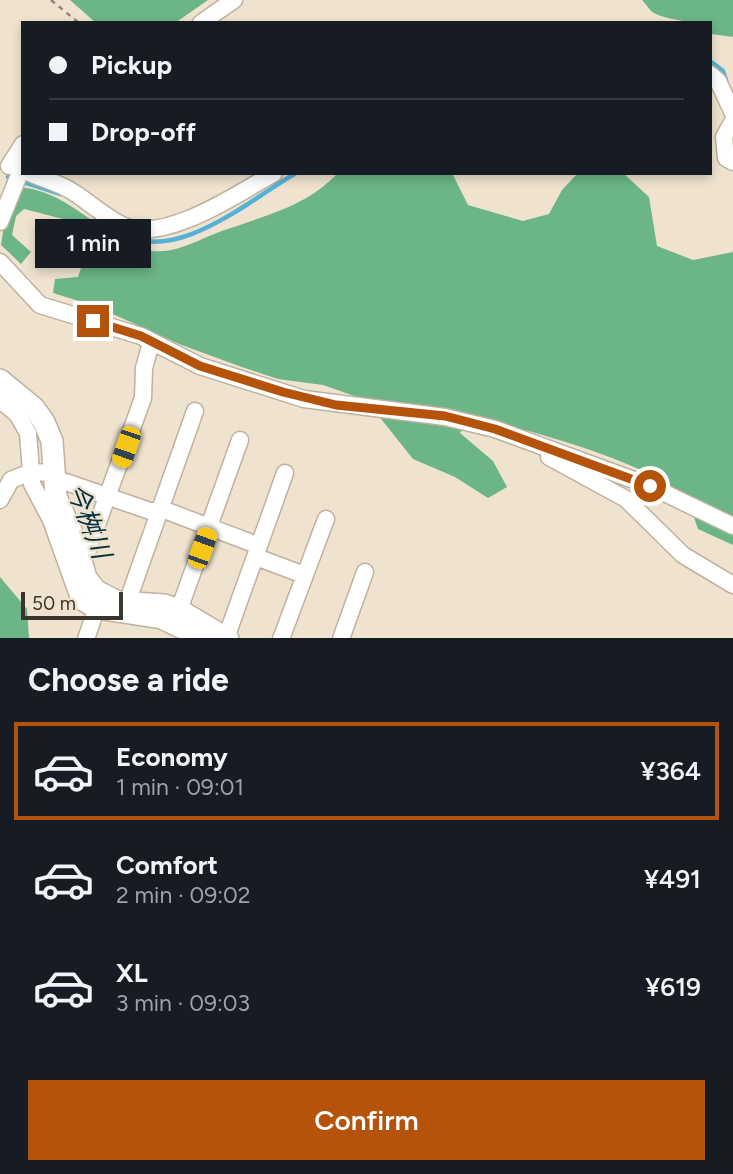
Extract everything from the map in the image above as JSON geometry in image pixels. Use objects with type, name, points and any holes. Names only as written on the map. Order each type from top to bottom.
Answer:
[{"type":"street","points":[[204,21],[234,0]]},
{"type":"street","points":[[712,76],[718,81],[733,113]]},
{"type":"street","points":[[733,121],[724,136],[726,159],[733,162]]},
{"type":"street","points":[[0,222],[21,151]]},
{"type":"street","points":[[30,175],[70,190],[121,225],[135,230],[153,229],[200,215],[270,175]]},
{"type":"street","points":[[0,262],[40,305],[112,326],[200,366],[304,398],[445,416],[495,429],[650,486],[733,526]]},
{"type":"street","points":[[81,559],[86,555],[143,398],[144,368],[152,343]]},
{"type":"street","points":[[0,380],[27,402],[44,422],[52,441],[53,479],[86,578],[98,603],[86,638]]},
{"type":"street","points":[[0,400],[17,414],[29,433],[32,484],[51,520],[80,601],[164,605],[179,626],[198,638]]},
{"type":"street","points":[[127,603],[195,411]]},
{"type":"street","points":[[179,626],[240,440]]},
{"type":"street","points":[[536,443],[536,448],[553,460],[608,486],[626,499],[683,555],[733,585]]},
{"type":"street","points":[[0,500],[11,480],[31,471],[149,511],[167,511],[210,527],[304,575]]},
{"type":"street","points":[[98,603],[227,638],[285,473]]},
{"type":"street","points":[[281,638],[326,519]]},
{"type":"street","points":[[341,638],[365,572]]},
{"type":"path","points":[[51,0],[77,21]]},
{"type":"green space","points":[[70,0],[208,0],[178,21],[94,21]]},
{"type":"green space","points":[[642,0],[733,0],[733,37],[712,34],[712,21],[682,21],[652,12]]},
{"type":"green space","points":[[336,175],[453,175],[468,205],[523,221],[549,214],[562,190],[576,175],[625,175],[649,197],[657,246],[693,260],[733,252],[733,545],[698,529],[686,498],[664,482],[640,470],[550,437],[470,417],[460,433],[493,461],[507,487],[488,498],[455,477],[413,459],[366,400],[323,385],[278,379],[239,366],[179,344],[95,306],[53,293],[55,279],[78,277],[89,244],[63,219],[24,209],[16,216],[12,235],[31,252],[21,264],[1,245],[5,218],[1,200],[5,188],[43,192],[125,241],[143,249],[165,251],[186,246],[286,208]]},
{"type":"green space","points":[[0,577],[27,609],[29,638],[0,638]]},
{"type":"waterway","points":[[712,63],[723,71],[726,80]]},
{"type":"waterway","points":[[118,231],[140,240],[162,241],[186,236],[234,213],[293,175]]},
{"type":"waterway","points":[[8,177],[61,194]]},
{"type":"route","points":[[93,321],[141,336],[200,366],[241,380],[336,405],[445,416],[495,429],[650,486]]},
{"type":"water label","name":"今桝川","points":[[89,521]]}]
